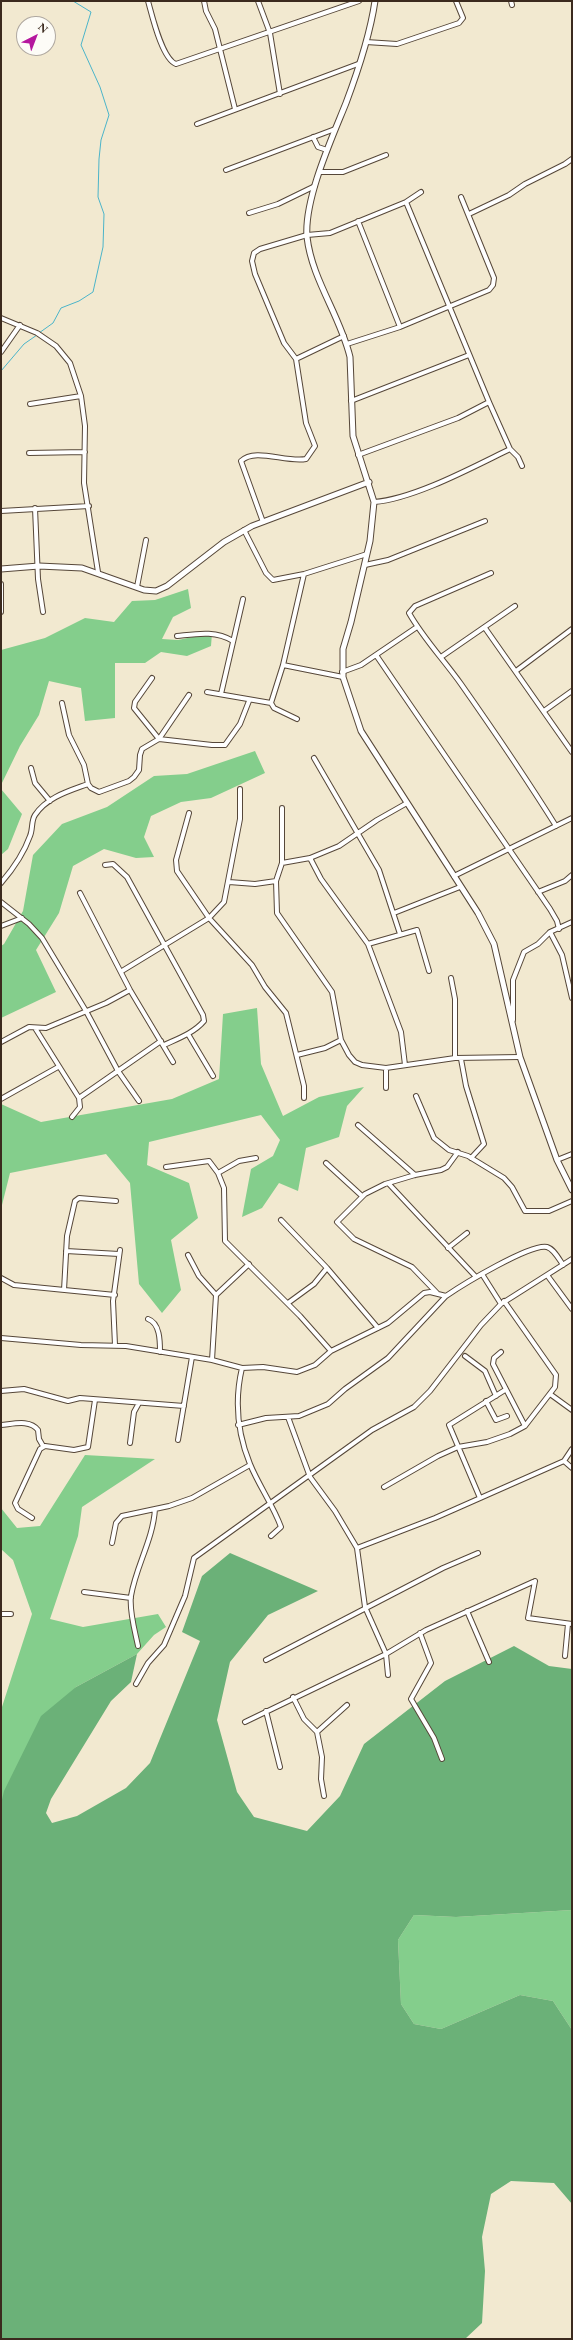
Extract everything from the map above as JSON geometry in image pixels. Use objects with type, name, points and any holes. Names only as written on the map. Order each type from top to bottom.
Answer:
[{"type":"street","points":[[148,1],[160,40],[173,63],[180,64],[359,1]]},
{"type":"street","points":[[204,1],[221,49],[235,109]]},
{"type":"street","points":[[258,1],[270,33],[280,94]]},
{"type":"street","points":[[375,1],[366,42],[319,172],[315,186],[307,235],[317,277],[347,344],[350,357],[353,436],[358,455],[369,482],[374,502],[373,525],[367,554],[343,649],[342,674],[360,731],[478,913],[494,944],[520,1057],[557,1160],[572,1190]]},
{"type":"street","points":[[366,42],[397,44],[459,23],[463,18],[456,1]]},
{"type":"street","points":[[197,124],[358,64]]},
{"type":"street","points":[[226,170],[335,129]]},
{"type":"street","points":[[313,137],[318,147],[327,150]]},
{"type":"street","points":[[319,172],[343,172],[386,155]]},
{"type":"street","points":[[469,214],[509,195],[525,184],[566,164],[572,159]]},
{"type":"street","points":[[249,213],[278,204],[315,186]]},
{"type":"street","points":[[263,522],[241,461],[245,457],[254,454],[265,454],[274,458],[298,461],[308,457],[315,446],[306,423],[296,359],[284,343],[255,274],[252,261],[254,253],[260,249],[307,235],[323,235],[406,202],[420,192]]},
{"type":"street","points":[[347,344],[400,327],[489,290],[494,283],[469,214],[461,197]]},
{"type":"street","points":[[406,202],[488,402],[510,449],[518,457],[522,466]]},
{"type":"street","points":[[358,221],[400,327]]},
{"type":"street","points":[[1,318],[38,334],[56,346],[70,363],[81,396],[85,452],[84,483],[89,506],[98,572]]},
{"type":"street","points":[[1,352],[20,325]]},
{"type":"street","points":[[296,359],[344,336]]},
{"type":"street","points":[[351,401],[469,355]]},
{"type":"street","points":[[30,404],[81,396]]},
{"type":"street","points":[[358,455],[458,418],[488,402]]},
{"type":"street","points":[[374,502],[389,501],[443,480],[510,449]]},
{"type":"street","points":[[29,454],[85,452]]},
{"type":"street","points":[[1,569],[39,566],[72,566],[98,572],[150,591],[163,589],[224,542],[244,530],[369,482]]},
{"type":"street","points":[[1,511],[89,506]]},
{"type":"street","points":[[35,508],[39,566],[38,579],[44,612]]},
{"type":"street","points":[[364,565],[388,560],[485,521]]},
{"type":"street","points":[[244,530],[271,579],[275,580],[304,574],[367,554]]},
{"type":"street","points":[[137,586],[146,540]]},
{"type":"street","points":[[491,573],[412,608],[409,613],[417,627],[442,657],[530,785],[556,826]]},
{"type":"street","points":[[297,719],[274,708],[271,703],[283,666],[304,574]]},
{"type":"street","points":[[1,584],[1,612]]},
{"type":"street","points":[[221,694],[243,599]]},
{"type":"street","points":[[442,657],[515,606]]},
{"type":"street","points":[[283,666],[342,674],[361,665],[417,627]]},
{"type":"street","points":[[484,628],[516,671],[572,752]]},
{"type":"street","points":[[516,671],[572,629]]},
{"type":"street","points":[[177,636],[204,633],[225,636],[233,641]]},
{"type":"street","points":[[376,655],[538,892],[557,921],[559,929]]},
{"type":"street","points":[[152,678],[135,702],[134,708],[159,739],[225,745],[240,724],[249,701]]},
{"type":"street","points":[[544,711],[572,691]]},
{"type":"street","points":[[207,692],[249,701],[271,703]]},
{"type":"street","points":[[62,703],[69,735],[84,765],[88,784],[95,792],[99,792],[129,781],[139,770],[142,749],[159,739],[189,694]]},
{"type":"street","points":[[314,758],[358,832],[382,877],[400,934]]},
{"type":"street","points":[[31,768],[34,783],[50,801]]},
{"type":"street","points":[[1,883],[18,860],[30,836],[34,816],[50,801],[88,784]]},
{"type":"street","points":[[122,970],[209,918],[224,902],[240,819],[240,789]]},
{"type":"street","points":[[282,863],[310,858],[339,846],[358,832],[407,803]]},
{"type":"street","points":[[282,808],[282,863],[276,881],[277,913],[332,992],[341,1040],[355,1062],[362,1065],[386,1068],[455,1058],[520,1057]]},
{"type":"street","points":[[189,813],[176,868],[209,918],[252,965],[265,987],[280,1002],[286,1013],[297,1055],[305,1092],[304,1098]]},
{"type":"street","points":[[454,876],[572,818]]},
{"type":"street","points":[[310,858],[321,879],[368,944],[401,1032],[405,1066]]},
{"type":"street","points":[[79,1098],[162,1043],[188,1034],[204,1022],[203,1015],[127,876],[112,864],[105,865]]},
{"type":"street","points":[[538,892],[565,881],[572,875]]},
{"type":"street","points":[[228,882],[255,884],[276,881]]},
{"type":"street","points":[[394,913],[460,887]]},
{"type":"street","points":[[80,893],[122,970],[130,990],[174,1062]]},
{"type":"street","points":[[1,902],[36,930],[49,948],[86,1011],[118,1071],[139,1101]]},
{"type":"street","points":[[1,926],[22,918]]},
{"type":"street","points":[[513,1030],[513,980],[524,952],[538,944],[550,932],[572,922]]},
{"type":"street","points":[[368,944],[415,930],[418,931],[429,971]]},
{"type":"street","points":[[550,932],[562,955],[572,998]]},
{"type":"street","points":[[451,978],[455,999],[455,1058]]},
{"type":"street","points":[[1,1042],[23,1030],[46,1028],[106,1004],[130,990]]},
{"type":"street","points":[[35,1028],[58,1067],[79,1098],[80,1107],[72,1117]]},
{"type":"street","points":[[188,1034],[213,1076]]},
{"type":"street","points":[[297,1055],[325,1048],[341,1040]]},
{"type":"street","points":[[461,1059],[466,1086],[484,1144],[471,1158]]},
{"type":"street","points":[[1,1099],[58,1067]]},
{"type":"street","points":[[386,1068],[386,1088]]},
{"type":"street","points":[[416,1096],[434,1138],[449,1150],[471,1158],[508,1182],[525,1211],[549,1211],[572,1201]]},
{"type":"street","points":[[358,1125],[415,1175]]},
{"type":"street","points":[[437,1293],[412,1267],[354,1239],[337,1222],[362,1196],[389,1184],[415,1175],[441,1170],[447,1167],[458,1152]]},
{"type":"street","points":[[557,1160],[572,1154]]},
{"type":"street","points":[[218,1173],[239,1161],[256,1158]]},
{"type":"street","points":[[166,1167],[208,1160],[218,1173],[224,1188],[225,1241],[288,1304],[332,1351]]},
{"type":"street","points":[[326,1163],[362,1196]]},
{"type":"street","points":[[389,1184],[476,1277]]},
{"type":"street","points":[[64,1290],[67,1236],[76,1199],[116,1201]]},
{"type":"street","points":[[281,1220],[328,1268],[378,1328]]},
{"type":"street","points":[[448,1248],[467,1233]]},
{"type":"street","points":[[238,1425],[264,1419],[306,1414],[328,1404],[359,1378],[384,1362],[446,1296],[482,1274],[536,1248],[547,1247],[552,1250],[563,1265]]},
{"type":"street","points":[[66,1251],[120,1252],[113,1301],[115,1345]]},
{"type":"street","points":[[188,1255],[199,1276],[216,1295]]},
{"type":"street","points":[[136,1684],[148,1664],[164,1645],[184,1596],[194,1558],[271,1502],[310,1477],[372,1430],[414,1407],[430,1391],[477,1330],[503,1303],[572,1259]]},
{"type":"street","points":[[212,1360],[216,1295],[249,1264]]},
{"type":"street","points":[[288,1304],[314,1284],[328,1268]]},
{"type":"street","points":[[384,1487],[438,1456],[458,1447],[487,1442],[510,1434],[525,1426],[555,1387],[556,1375],[482,1274]]},
{"type":"street","points":[[546,1275],[572,1309]]},
{"type":"street","points":[[1,1278],[14,1285],[115,1295]]},
{"type":"street","points":[[1,1338],[81,1345],[115,1345],[212,1360],[242,1368],[263,1367],[297,1372],[315,1365],[332,1351],[378,1328],[401,1314],[424,1293],[437,1293],[446,1296]]},
{"type":"street","points":[[148,1319],[155,1324],[160,1340],[160,1352]]},
{"type":"street","points":[[501,1352],[492,1360],[505,1390],[525,1426]]},
{"type":"street","points":[[465,1356],[485,1371],[496,1396]]},
{"type":"street","points":[[178,1440],[192,1357]]},
{"type":"street","points":[[242,1368],[236,1397],[238,1425],[250,1465],[271,1502],[281,1527],[271,1536]]},
{"type":"street","points":[[1,1391],[24,1389],[64,1401],[76,1398],[95,1402],[184,1406]]},
{"type":"street","points":[[480,1498],[449,1425],[505,1390]]},
{"type":"street","points":[[550,1394],[572,1410]]},
{"type":"street","points":[[486,1401],[496,1420],[507,1416]]},
{"type":"street","points":[[43,1446],[74,1450],[88,1447],[95,1402]]},
{"type":"street","points":[[130,1443],[134,1412],[139,1403]]},
{"type":"street","points":[[288,1417],[310,1477],[335,1511],[357,1548],[365,1607],[386,1654],[388,1675]]},
{"type":"street","points":[[1,1425],[23,1422],[31,1424],[38,1430],[39,1439],[43,1446]]},
{"type":"street","points":[[32,1518],[18,1509],[15,1503],[43,1446]]},
{"type":"street","points":[[357,1548],[428,1521],[564,1461],[572,1449]]},
{"type":"street","points":[[564,1461],[572,1468]]},
{"type":"street","points":[[112,1542],[116,1523],[120,1517],[192,1498],[250,1465]]},
{"type":"street","points":[[138,1646],[131,1598],[134,1583],[153,1530],[155,1509]]},
{"type":"street","points":[[266,1660],[365,1607],[381,1602],[443,1568],[478,1553]]},
{"type":"street","points":[[245,1722],[293,1697],[386,1654],[420,1633],[535,1581],[528,1618],[570,1624],[565,1656]]},
{"type":"street","points":[[84,1592],[131,1598]]},
{"type":"street","points":[[467,1611],[489,1662]]},
{"type":"street","points":[[1,1614],[11,1614]]},
{"type":"street","points":[[420,1633],[431,1663],[411,1699],[434,1738],[442,1759]]},
{"type":"street","points":[[293,1697],[304,1719],[317,1732],[322,1757],[321,1778],[324,1796]]},
{"type":"street","points":[[317,1732],[347,1705]]},
{"type":"street","points":[[266,1711],[280,1767]]},
{"type":"green space","points":[[188,589],[191,608],[173,617],[162,639],[178,640],[212,633],[211,646],[187,656],[161,652],[145,663],[115,663],[115,718],[85,721],[81,688],[49,681],[39,715],[20,746],[1,785],[1,650],[45,638],[85,618],[114,622],[132,601],[155,600]]},
{"type":"green space","points":[[255,751],[265,773],[211,798],[181,802],[151,816],[144,837],[154,857],[136,858],[104,849],[73,866],[59,913],[36,950],[56,992],[1,1018],[1,946],[4,944],[23,911],[33,855],[62,824],[107,807],[154,776],[187,774]]},
{"type":"green space","points":[[1,789],[22,814],[8,849],[1,855]]},
{"type":"green space","points":[[257,1008],[261,1064],[283,1116],[319,1097],[364,1087],[347,1106],[339,1137],[306,1148],[298,1191],[279,1183],[262,1208],[242,1217],[251,1169],[273,1156],[280,1140],[261,1115],[149,1142],[147,1165],[189,1183],[198,1218],[171,1240],[181,1290],[162,1313],[139,1284],[130,1183],[106,1154],[10,1173],[1,1209],[1,1104],[41,1122],[172,1099],[219,1079],[223,1014]]},
{"type":"green space","points":[[85,1455],[155,1459],[82,1507],[78,1536],[50,1619],[83,1627],[158,1614],[166,1627],[154,1635],[137,1654],[76,1687],[1,1804],[1,1710],[32,1614],[13,1560],[1,1549],[1,1508],[17,1528],[40,1526]]},
{"type":"green space","points":[[230,1553],[318,1591],[268,1615],[230,1662],[217,1720],[237,1792],[254,1817],[307,1831],[340,1796],[364,1744],[445,1681],[514,1646],[549,1666],[572,1669],[572,1910],[456,1917],[414,1915],[398,1940],[401,2004],[414,2024],[441,2029],[520,1995],[553,2001],[572,2030],[572,2204],[554,2183],[511,2181],[491,2194],[482,2237],[485,2271],[482,2323],[465,2339],[1,2339],[1,1804],[4,1791],[41,1716],[76,1687],[137,1654],[131,1682],[111,1701],[51,1799],[46,1813],[52,1823],[77,1816],[126,1788],[150,1763],[200,1641],[182,1632],[202,1576]]},
{"type":"green space","points":[[572,1910],[572,2030],[553,2001],[520,1995],[441,2029],[414,2024],[401,2004],[398,1940],[414,1915],[456,1917]]},
{"type":"waterway","points":[[39,333],[53,323],[61,308],[79,301],[93,292],[103,247],[104,214],[98,197],[99,159],[101,140],[109,115],[100,87],[81,45],[91,12],[73,1]]},
{"type":"waterway","points":[[1,371],[24,344],[37,335]]}]
